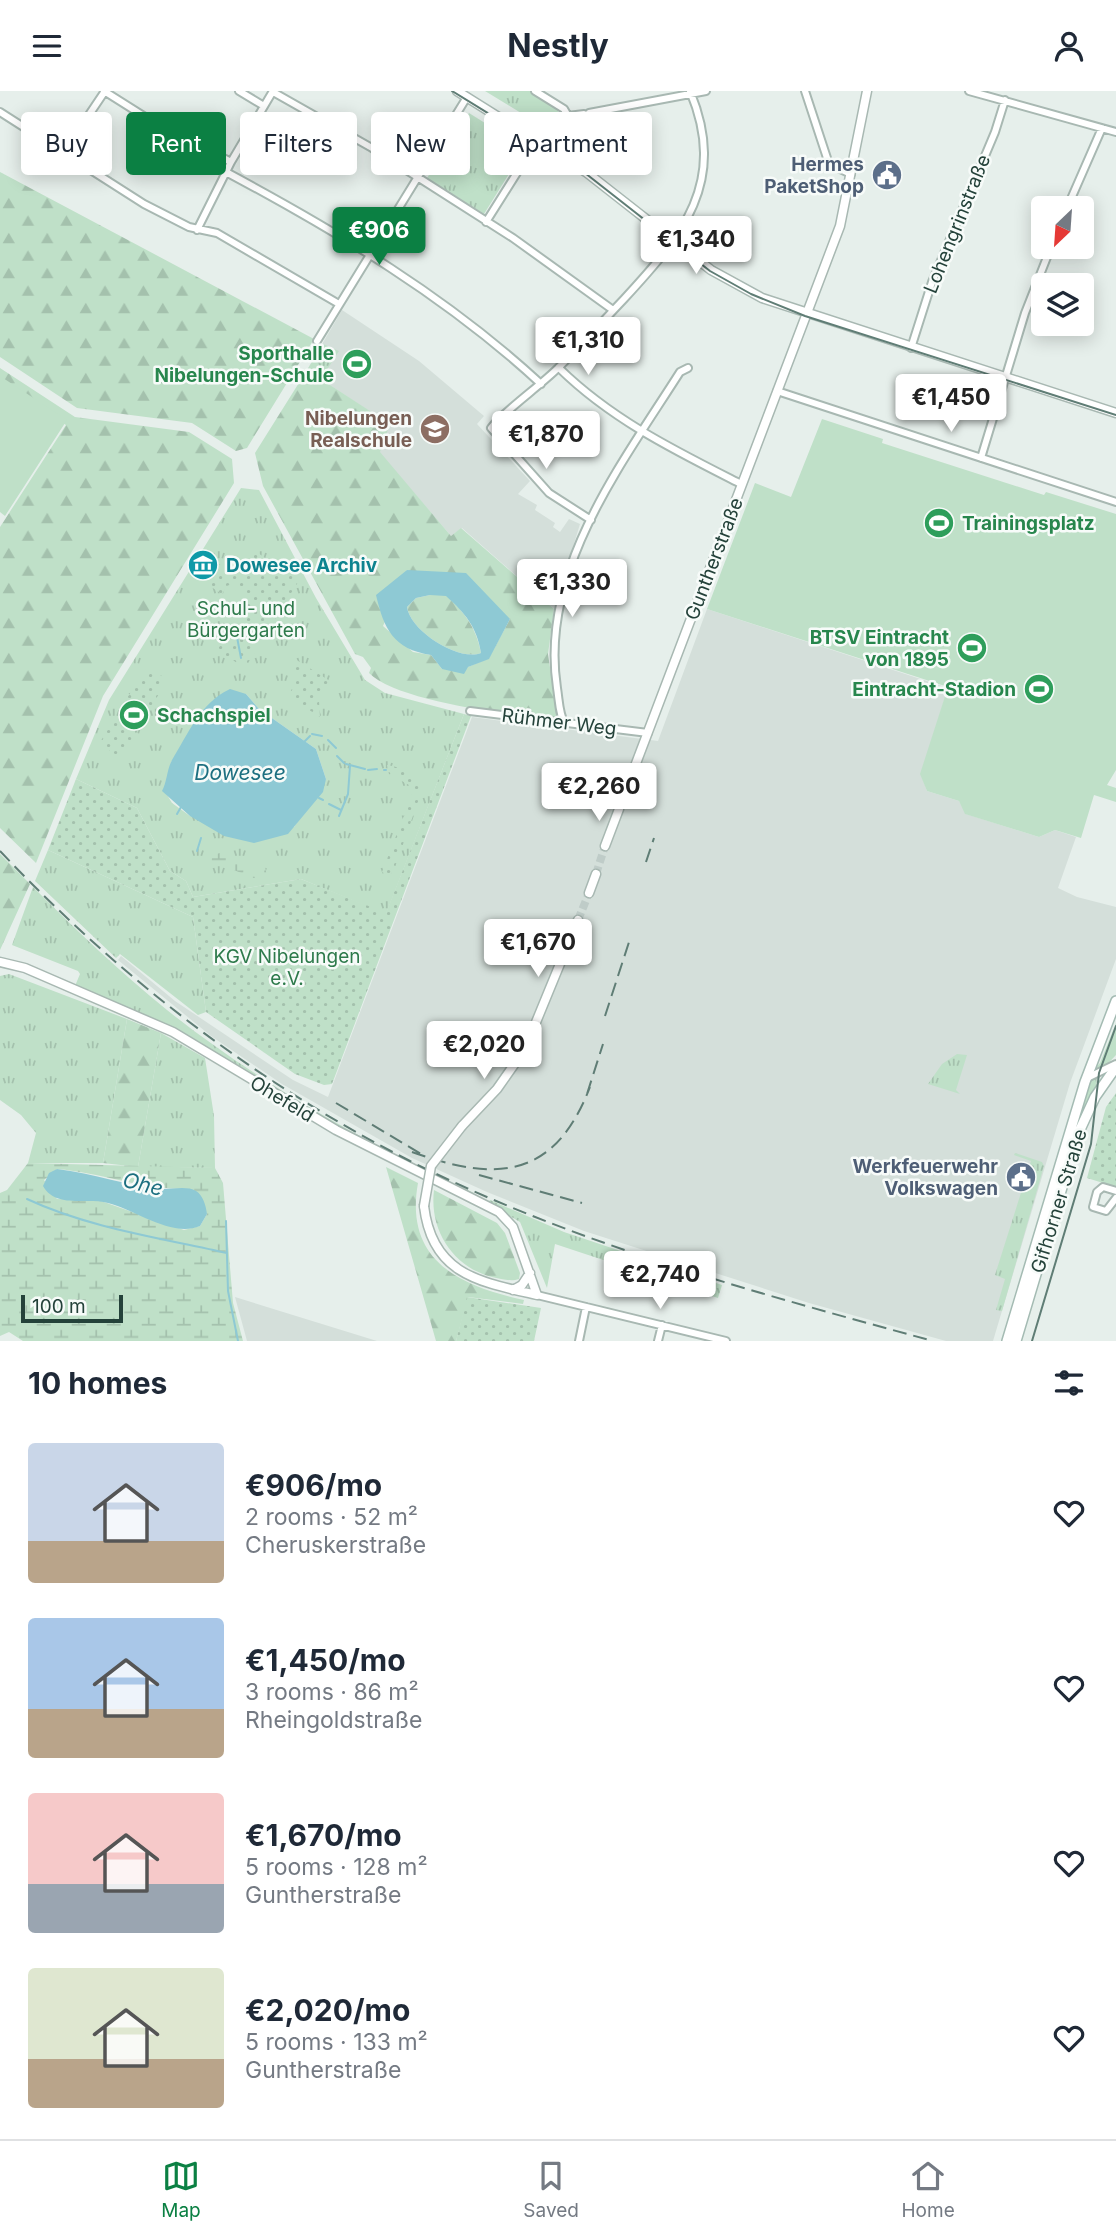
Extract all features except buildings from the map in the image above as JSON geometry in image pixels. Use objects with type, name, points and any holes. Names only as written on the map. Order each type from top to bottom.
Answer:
[{"type":"main road","name":"Gifhorner Straße","points":[[1007,1341],[1087,1078],[1116,1001]]},
{"type":"main road","name":"Gifhorner Straße","points":[[1016,1341],[1078,1134],[1095,1097],[1116,1065]]},
{"type":"street","points":[[91,112],[105,91],[150,120],[231,162]]},
{"type":"street","points":[[239,91],[264,106]]},
{"type":"street","points":[[541,384],[462,317],[370,255],[226,172],[273,91],[340,128],[540,255],[613,310]]},
{"type":"street","points":[[457,91],[491,112]]},
{"type":"street","points":[[535,91],[566,112]]},
{"type":"street","points":[[591,112],[706,91]]},
{"type":"street","points":[[805,91],[829,164],[851,174]]},
{"type":"street","name":"Guntherstraße","points":[[605,846],[840,226],[867,91]]},
{"type":"street","points":[[969,91],[1116,132]]},
{"type":"street","points":[[591,520],[549,493],[491,428],[559,368],[676,241],[693,206],[703,165],[702,135],[691,92]]},
{"type":"street","points":[[317,341],[467,97]]},
{"type":"street","name":"Lohengrinstraße","points":[[911,348],[932,282],[995,132],[1005,100]]},
{"type":"street","points":[[0,112],[21,125]]},
{"type":"street","points":[[1073,196],[1101,128]]},
{"type":"street","points":[[99,175],[144,204],[197,230],[217,233],[340,304]]},
{"type":"street","points":[[197,230],[224,175]]},
{"type":"street","points":[[486,222],[516,175]]},
{"type":"street","points":[[590,175],[711,269],[743,289],[806,314],[1116,413]]},
{"type":"street","points":[[981,458],[1025,313],[1046,259]]},
{"type":"street","points":[[559,368],[600,404],[642,433],[741,484]]},
{"type":"street","points":[[565,724],[555,671],[555,633],[573,563],[591,520],[642,433],[680,372],[688,368]]},
{"type":"street","points":[[777,391],[1116,502]]},
{"type":"street","name":"Rühmer Weg","points":[[470,712],[648,733]]},
{"type":"street","points":[[589,893],[596,874]]},
{"type":"street","points":[[578,920],[525,1049],[497,1089],[462,1126],[431,1166],[424,1206],[431,1236],[450,1263],[481,1282],[726,1341]]},
{"type":"street","name":"Ohefeld","points":[[0,963],[25,968],[173,1032],[335,1130],[499,1212],[513,1227],[537,1294]]},
{"type":"street","name":"Gifhorner Straße","points":[[1087,1078],[1116,1065]]},
{"type":"street","points":[[1116,1191],[1104,1187],[1097,1192],[1093,1207],[1106,1210],[1116,1198]]},
{"type":"street","points":[[513,1290],[524,1283],[530,1273]]},
{"type":"street","name":"Ohefeld","points":[[527,1292],[530,1273]]},
{"type":"street","points":[[579,1341],[586,1307]]},
{"type":"street","points":[[658,1341],[662,1325]]},
{"type":"shaded area","name":"Nibelungen Realschule","points":[[342,310],[419,361],[484,416],[477,424],[530,481],[518,494],[537,505],[535,510],[555,523],[553,527],[560,532],[569,519],[580,524],[554,609],[462,528],[451,536],[379,452],[389,424],[307,370]]},
{"type":"shaded area","points":[[707,609],[948,688],[921,774],[927,791],[959,801],[966,814],[1039,837],[1055,830],[1076,837],[1058,888],[1077,897],[1116,907],[1116,959],[1070,1083],[993,1341],[946,1341],[809,1303],[584,1231],[487,1192],[412,1158],[282,1084],[211,1036],[118,960],[121,956],[175,1001],[293,1080],[328,1097],[472,717],[658,741]]},
{"type":"shaded area","points":[[235,1297],[377,1341],[247,1341]]},
{"type":"green space","points":[[485,91],[531,91],[560,109],[558,112],[519,112]]},
{"type":"green space","points":[[470,114],[484,122],[484,175],[508,175],[484,214],[427,178],[429,175],[470,175]]},
{"type":"green space","points":[[0,172],[314,339],[247,448],[236,451],[192,423],[77,408],[0,357]]},
{"type":"green space","points":[[433,175],[456,175],[449,187],[432,177]]},
{"type":"green space","points":[[323,344],[339,351],[321,379],[307,370]]},
{"type":"green space","points":[[0,368],[75,417],[189,432],[232,459],[234,483],[103,696],[36,863],[0,828],[0,527],[66,425],[0,382]]},
{"type":"green space","points":[[307,370],[390,424],[380,452],[451,536],[461,528],[554,609],[548,654],[558,722],[430,699],[404,692],[383,683],[369,673],[371,668],[363,657],[355,654],[263,486],[255,453]],"holes":[[[407,570],[510,619],[489,658],[468,667],[442,669],[431,655],[413,652],[383,626]]]},
{"type":"green space","points":[[0,376],[67,420],[5,516],[0,512]]},
{"type":"green space","name":"BTSV Eintracht von 1895","points":[[822,419],[883,439],[882,443],[1044,495],[1046,492],[1116,514],[1116,770],[1107,785],[1116,788],[1116,802],[1094,795],[1081,838],[1055,830],[1039,837],[965,814],[959,801],[927,791],[920,774],[948,687],[707,609],[755,483],[791,497]]},
{"type":"green space","name":"Schul- und Bürgergarten","points":[[241,488],[259,490],[316,598],[365,680],[385,693],[464,714],[386,914],[301,879],[193,897],[186,881],[170,871],[137,808],[76,779],[109,700]],"holes":[[[246,694],[259,709],[316,749],[326,779],[294,827],[190,816],[172,803],[166,793],[171,762],[180,751]]]},
{"type":"green space","points":[[252,549],[278,570],[293,560],[298,582],[245,668],[217,650],[251,600],[228,585],[222,594],[202,581],[214,561],[235,574]]},
{"type":"green space","points":[[446,595],[459,608],[473,628],[481,653],[472,655],[449,649],[417,626],[407,607],[416,598]]},
{"type":"green space","points":[[295,659],[330,681],[319,701],[320,717],[288,696],[298,678],[293,662]]},
{"type":"green space","points":[[147,667],[168,680],[148,711],[127,698]]},
{"type":"green space","name":"KGV Nibelungen e.V.","points":[[464,714],[471,716],[332,1084],[324,1085],[295,1074],[206,1012],[193,917],[48,850],[76,779],[137,808],[170,871],[186,881],[193,897],[301,879],[386,913]]},
{"type":"green space","points":[[116,716],[138,730],[121,758],[99,744]]},
{"type":"green space","points":[[387,765],[409,772],[422,790],[394,870],[389,876],[382,872],[412,795],[409,785],[389,774]]},
{"type":"green space","points":[[48,850],[193,917],[206,1012],[198,1015],[120,954],[116,958],[35,881]]},
{"type":"green space","points":[[220,853],[252,864],[264,861],[267,877],[254,878],[211,861],[213,855]]},
{"type":"green space","points":[[0,854],[30,884],[0,950]]},
{"type":"green space","points":[[33,887],[150,996],[239,1063],[315,1111],[474,1193],[473,1196],[329,1123],[176,1029],[75,986],[80,974],[78,971],[12,945]]},
{"type":"green space","points":[[9,974],[127,1019],[103,1163],[28,1163],[36,1133],[21,1115],[0,1100],[0,976]]},
{"type":"green space","points":[[127,1019],[161,1033],[138,1167],[103,1163]]},
{"type":"green space","points":[[1116,1023],[1116,1055],[1097,1075],[1096,1090],[1075,1133],[1010,1341],[1070,1139],[1089,1084],[1099,1068],[1095,1068],[1100,1063]]},
{"type":"green space","points":[[161,1033],[205,1058],[214,1116],[215,1168],[138,1167]]},
{"type":"green space","points":[[957,1054],[967,1055],[956,1090],[960,1094],[928,1084],[942,1064]]},
{"type":"green space","points":[[1116,1093],[1116,1187],[1087,1178],[1106,1107]]},
{"type":"green space","points":[[1015,1153],[1042,1162],[1044,1166],[1002,1311],[996,1310],[1005,1279],[995,1275],[1031,1161],[1014,1155]]},
{"type":"green space","points":[[28,1163],[215,1168],[223,1183],[233,1303],[243,1341],[23,1341],[9,1332],[0,1336],[0,1193],[7,1190]],"holes":[[[57,1169],[156,1187],[189,1189],[207,1214],[200,1226],[184,1230],[98,1200],[57,1199],[44,1180]]]},
{"type":"green space","points":[[386,1167],[418,1183],[416,1210],[420,1232],[429,1251],[442,1265],[478,1287],[524,1300],[523,1304],[468,1297],[456,1341],[436,1341]]},
{"type":"green space","points":[[434,1190],[497,1223],[505,1233],[520,1273],[519,1279],[502,1279],[478,1272],[455,1256],[446,1245],[435,1219]]},
{"type":"green space","points":[[490,1200],[564,1232],[722,1285],[718,1298],[555,1244],[547,1288],[520,1222],[488,1203]]},
{"type":"green space","points":[[467,1297],[541,1308],[534,1341],[456,1341]]},
{"type":"water","points":[[407,570],[466,573],[510,619],[489,659],[468,667],[464,674],[442,669],[431,655],[408,648],[399,642],[387,627],[376,595]],"holes":[[[446,596],[469,621],[477,636],[481,653],[472,655],[449,649],[426,634],[410,616],[407,607],[416,598]]]},
{"type":"water","name":"Dowesee","points":[[230,689],[246,694],[259,709],[316,749],[326,779],[323,792],[288,834],[254,843],[224,836],[190,816],[162,791],[172,760],[196,720],[211,702]]},
{"type":"water","points":[[57,1169],[151,1188],[193,1189],[202,1198],[207,1214],[200,1226],[178,1228],[154,1222],[119,1206],[100,1201],[56,1198],[43,1186],[49,1173]]},
{"type":"waterway","points":[[237,637],[241,658]]},
{"type":"waterway","points":[[312,734],[322,736]]},
{"type":"waterway","points":[[305,741],[310,736]]},
{"type":"waterway","points":[[328,740],[336,748]]},
{"type":"waterway","points":[[337,756],[344,763]]},
{"type":"waterway","points":[[346,764],[365,769]]},
{"type":"waterway","points":[[339,816],[348,794],[350,766]]},
{"type":"waterway","points":[[368,770],[377,769]]},
{"type":"waterway","points":[[319,798],[323,800]]},
{"type":"waterway","points":[[329,804],[341,810]]},
{"type":"waterway","points":[[177,814],[181,807]]},
{"type":"waterway","points":[[197,851],[201,838]]},
{"type":"waterway","points":[[27,1199],[100,1225],[227,1253]]},
{"type":"waterway","name":"Ohe","points":[[226,1221],[228,1291],[238,1341]]},
{"type":"tunnel","points":[[596,874],[605,846]]},
{"type":"tunnel","points":[[578,920],[589,893]]},
{"type":"tram line","points":[[452,91],[585,173],[710,271],[751,294],[805,316],[1116,415]]},
{"type":"tram line","points":[[1032,1341],[1091,1144],[1099,1073],[1116,1026]]},
{"type":"railway","points":[[646,862],[654,838]]},
{"type":"railway","points":[[0,851],[92,941],[191,1024],[297,1097],[410,1161],[472,1191],[601,1242],[733,1285],[933,1341]]},
{"type":"railway","points":[[605,1016],[630,939]]},
{"type":"railway","points":[[587,1094],[603,1044]]},
{"type":"railway","points":[[412,1152],[470,1168],[519,1166],[540,1156],[559,1141],[575,1118],[590,1087]]},
{"type":"railway","points":[[336,1103],[421,1154]]},
{"type":"railway","points":[[479,1175],[582,1203]]},
{"type":"place","name":"Hermes PaketShop","points":[[887,175]]},
{"type":"place","name":"Sporthalle Nibelungen-Schule","points":[[357,364]]},
{"type":"place","name":"Nibelungen Realschule","points":[[435,429]]},
{"type":"place","name":"Trainingsplatz","points":[[939,523]]},
{"type":"place","name":"Dowesee Archiv","points":[[203,565]]},
{"type":"place","name":"BTSV Eintracht von 1895","points":[[972,648]]},
{"type":"place","name":"Eintracht-Stadion","points":[[1039,689]]},
{"type":"place","name":"Schachspiel","points":[[134,715]]},
{"type":"place","name":"Werkfeuerwehr Volkswagen","points":[[1021,1177]]}]
